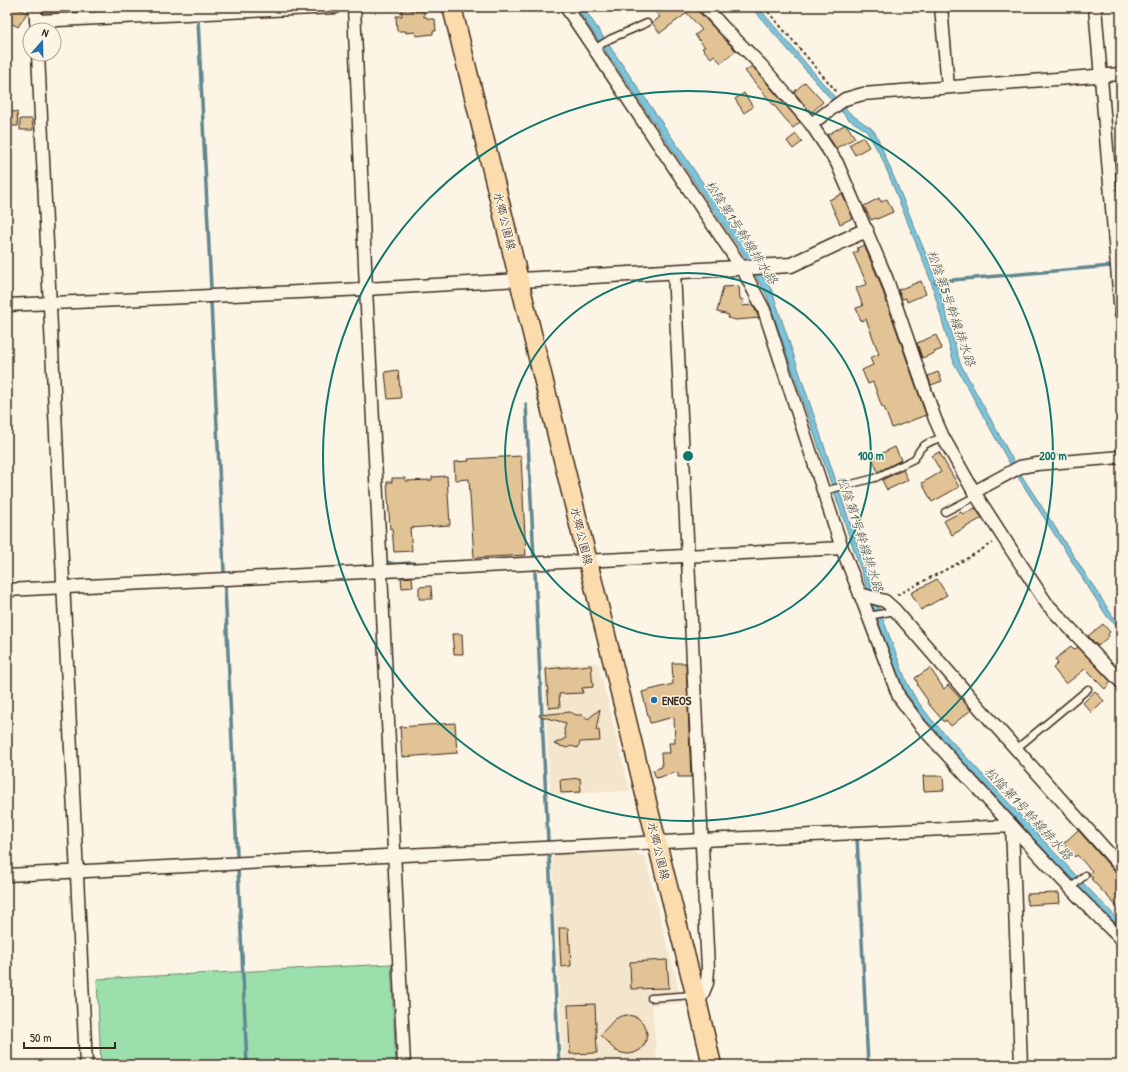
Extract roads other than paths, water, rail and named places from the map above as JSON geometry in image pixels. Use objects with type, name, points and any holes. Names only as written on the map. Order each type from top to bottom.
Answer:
[{"type":"main road","name":"水郷公園線","points":[[452,7],[712,1065]]},
{"type":"street","points":[[36,7],[36,22]]},
{"type":"street","points":[[62,24],[336,7]]},
{"type":"street","points":[[354,7],[366,289],[404,1065]]},
{"type":"street","points":[[566,7],[596,48],[744,268],[764,310],[826,491],[842,548],[870,616],[899,696],[920,725],[1012,826],[1121,939]]},
{"type":"street","points":[[705,7],[761,65],[811,124],[837,163],[886,277],[943,437],[975,494],[1047,604],[1121,682]]},
{"type":"street","points":[[941,7],[948,87]]},
{"type":"street","points":[[1095,7],[1121,314]]},
{"type":"street","points":[[38,62],[86,1065]]},
{"type":"street","points":[[811,124],[839,103],[863,94],[1121,74]]},
{"type":"street","points":[[7,305],[366,289],[791,265],[866,230]]},
{"type":"street","points":[[674,272],[708,969],[707,983],[697,1000]]},
{"type":"street","points":[[975,494],[1020,467],[1037,464],[1121,457]]},
{"type":"street","points":[[7,590],[842,548]]},
{"type":"street","points":[[861,594],[884,600],[895,611],[1121,867]]},
{"type":"street","points":[[7,875],[1012,826]]},
{"type":"street","points":[[1012,826],[1021,1065]]},
{"type":"lane","points":[[596,48],[610,39],[647,23]]},
{"type":"lane","points":[[826,491],[875,478],[914,459],[918,456],[919,451],[924,445],[943,437]]},
{"type":"lane","points":[[945,512],[975,494]]},
{"type":"lane","points":[[870,616],[895,611]]},
{"type":"lane","points":[[1016,748],[1088,689]]},
{"type":"lane","points":[[1072,888],[1083,877]]},
{"type":"lane","points":[[651,998],[697,1000]]},
{"type":"water","points":[[576,7],[583,7],[750,252],[772,291],[877,603],[907,683],[916,699],[931,719],[1121,922],[1121,931],[1079,888],[925,720],[900,684],[873,608],[867,599],[866,585],[767,296],[746,258]]},
{"type":"water","points":[[751,7],[758,7],[838,101],[852,115],[871,128],[876,134],[937,281],[960,363],[1020,473],[1112,615],[1121,624],[1121,630],[1108,618],[1011,466],[954,363],[931,281],[882,158],[866,130],[848,119]]},
{"type":"waterway","points":[[198,19],[211,289]]},
{"type":"waterway","name":"松陰第5号幹線排水路","points":[[935,282],[1111,266]]},
{"type":"waterway","points":[[211,302],[224,571]]},
{"type":"waterway","points":[[526,404],[534,558]]},
{"type":"waterway","points":[[385,558],[387,562],[394,564],[413,563]]},
{"type":"waterway","points":[[535,572],[548,841]]},
{"type":"waterway","points":[[225,586],[237,855]]},
{"type":"waterway","points":[[857,837],[868,1065]]},
{"type":"waterway","points":[[549,854],[559,1065]]},
{"type":"waterway","points":[[238,868],[247,1065]]},
{"type":"place","name":"ENEOS","points":[[654,700]]},
{"type":"water label","name":"松陰第1号幹線排水路","points":[[742,232]]},
{"type":"water label","name":"松陰第1号幹線排水路","points":[[861,534]]},
{"type":"water label","name":"松陰第1号幹線排水路","points":[[1029,813]]}]
